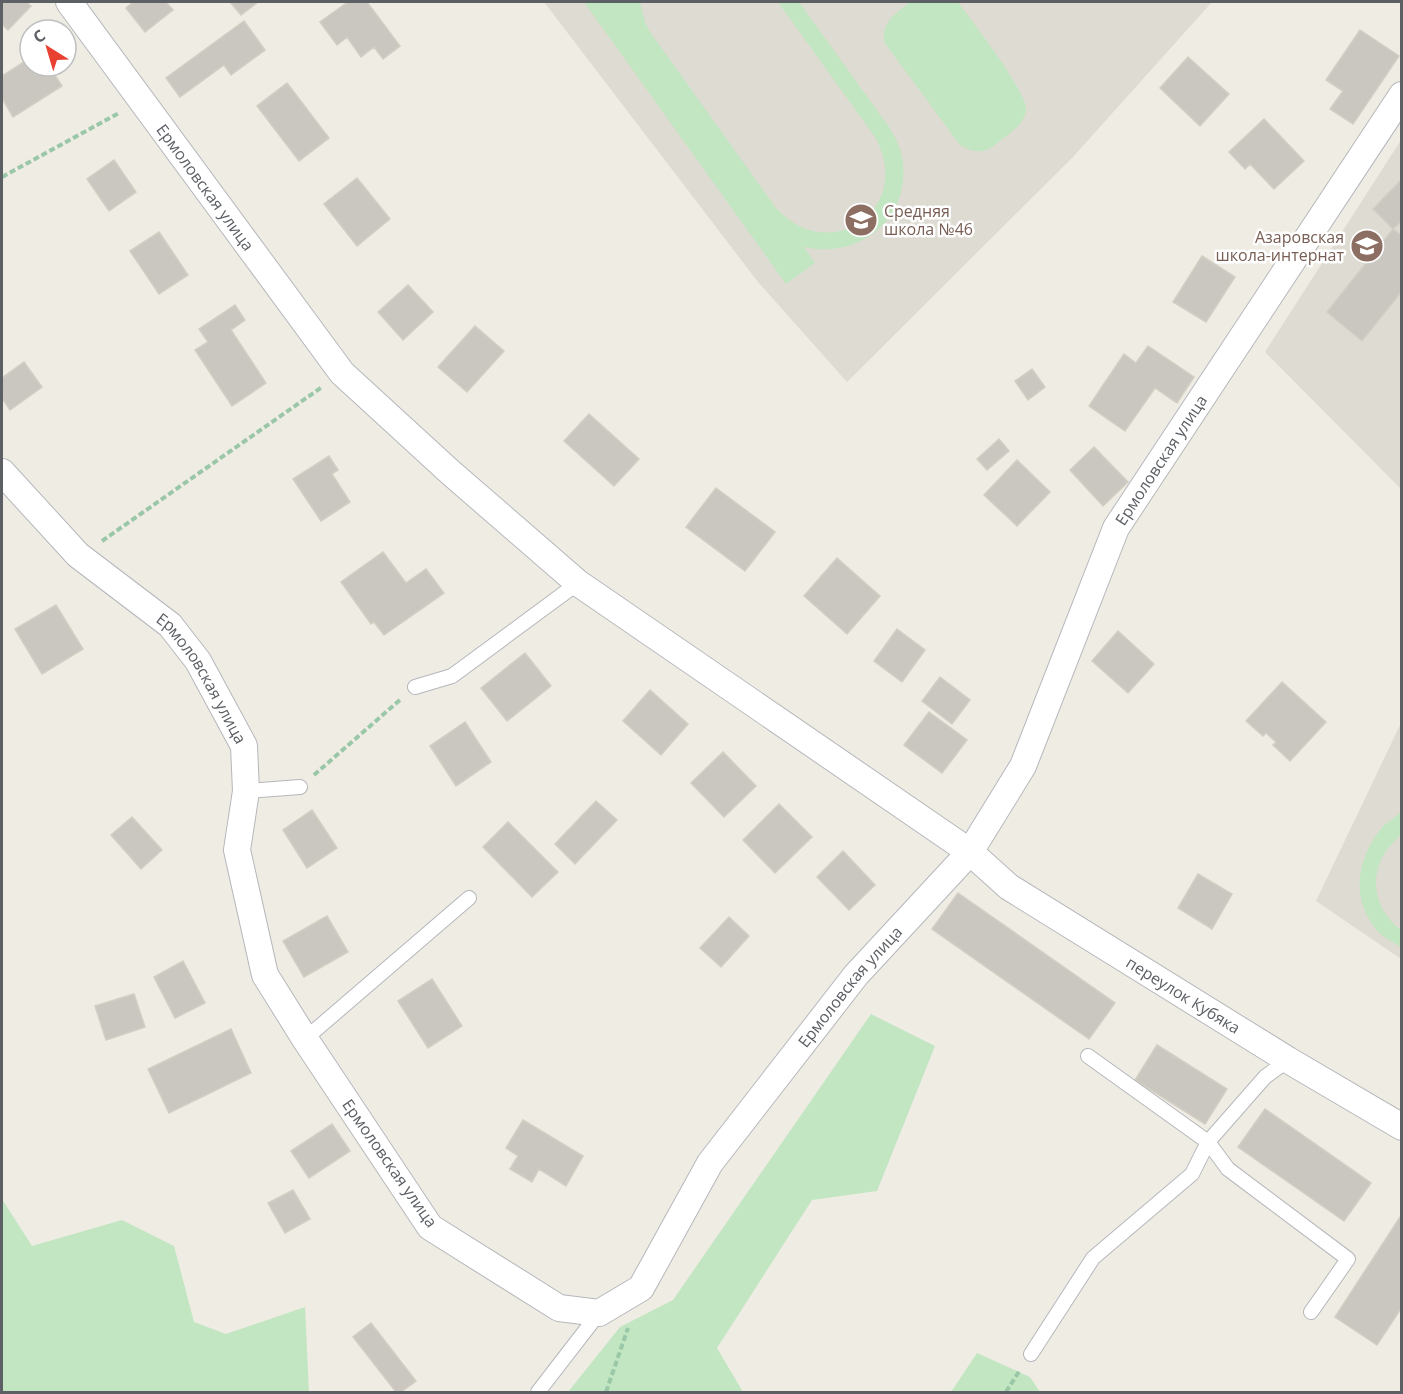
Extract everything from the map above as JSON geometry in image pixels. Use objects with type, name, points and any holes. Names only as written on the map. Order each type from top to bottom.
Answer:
[{"type":"street","name":"Ермоловская улица","points":[[69,2],[342,373],[450,472],[578,583],[970,852]]},
{"type":"street","name":"Ермоловская улица","points":[[2,472],[78,555],[170,625],[198,661],[244,746],[246,791],[237,850],[265,975],[430,1227],[560,1308],[598,1313],[640,1288],[710,1163],[856,975],[970,852],[1023,766],[1116,528],[1401,95]]},
{"type":"street","name":"переулок Кубяка","points":[[970,852],[1009,887],[1288,1060],[1401,1127]]},
{"type":"lane","points":[[415,687],[452,676],[578,583]]},
{"type":"lane","points":[[246,791],[300,787]]},
{"type":"lane","points":[[305,1039],[469,898]]},
{"type":"lane","points":[[1088,1056],[1208,1142],[1228,1169],[1348,1259],[1311,1312]]},
{"type":"lane","points":[[1030,1354],[1093,1258],[1192,1174],[1208,1142],[1265,1077],[1288,1060]]},
{"type":"lane","points":[[538,1392],[598,1313]]},
{"type":"path","points":[[2,177],[126,109],[140,99]]},
{"type":"path","points":[[78,555],[108,538],[342,373]]},
{"type":"path","points":[[300,787],[415,687]]},
{"type":"path","points":[[606,1392],[640,1288]]},
{"type":"path","points":[[1006,1392],[1030,1354]]},
{"type":"shaded area","name":"Средняя школа №46","points":[[544,2],[1212,2],[1073,157],[847,382],[758,282]]},
{"type":"shaded area","name":"Азаровская школа-интернат","points":[[1401,140],[1401,489],[1265,352]]},
{"type":"shaded area","points":[[1401,723],[1401,959],[1316,901]]},
{"type":"green space","points":[[584,2],[640,2],[650,32],[776,208],[797,225],[820,232],[842,231],[861,222],[875,206],[884,186],[884,163],[875,137],[778,2],[799,2],[889,127],[899,145],[903,179],[899,198],[891,215],[863,240],[844,247],[825,249],[804,247],[815,263],[786,284]]},
{"type":"green space","points":[[910,2],[958,2],[1018,88],[1026,110],[1023,120],[990,148],[977,151],[960,145],[884,42],[887,23]]},
{"type":"green space","points":[[1401,812],[1402,831],[1384,854],[1379,865],[1376,886],[1386,914],[1401,930],[1401,947],[1380,934],[1367,916],[1362,904],[1360,879],[1362,866],[1372,842],[1382,827]]},
{"type":"green space","points":[[871,1014],[935,1046],[877,1191],[812,1200],[717,1348],[743,1392],[568,1392],[620,1327],[673,1300]]},
{"type":"green space","points":[[2,1199],[32,1246],[122,1220],[174,1246],[194,1322],[226,1334],[305,1307],[309,1392],[2,1392]]},
{"type":"green space","points":[[977,1353],[1030,1377],[1040,1392],[951,1392]]},
{"type":"building","points":[[2,2],[26,2],[31,6],[8,30],[2,24]]},
{"type":"building","points":[[133,2],[166,2],[173,10],[145,32],[126,8]]},
{"type":"building","points":[[230,2],[258,2],[241,15]]},
{"type":"building","points":[[348,2],[367,2],[400,46],[383,59],[374,47],[361,57],[347,37],[337,45],[320,22]]},
{"type":"building","points":[[244,21],[265,50],[231,75],[224,65],[180,97],[166,78]]},
{"type":"building","points":[[1360,30],[1399,56],[1353,124],[1330,109],[1343,91],[1326,80]]},
{"type":"building","points":[[1188,57],[1229,94],[1200,126],[1160,88]]},
{"type":"building","points":[[18,66],[18,78],[57,78],[62,86],[13,117],[2,98],[2,76]]},
{"type":"building","points":[[287,83],[329,138],[299,161],[257,106]]},
{"type":"building","points":[[1264,119],[1304,161],[1274,189],[1250,164],[1245,169],[1229,152]]},
{"type":"building","points":[[114,160],[136,192],[109,211],[87,179]]},
{"type":"building","points":[[357,178],[390,219],[357,246],[324,204]]},
{"type":"building","points":[[1401,180],[1402,221],[1393,229],[1373,209]]},
{"type":"building","points":[[1393,229],[1402,236],[1402,291],[1362,341],[1327,312]]},
{"type":"building","points":[[159,232],[188,275],[159,294],[130,251]]},
{"type":"building","points":[[1202,256],[1235,277],[1206,322],[1173,302]]},
{"type":"building","points":[[408,285],[433,312],[403,340],[378,312]]},
{"type":"building","points":[[235,305],[245,320],[231,330],[266,383],[232,406],[195,350],[208,342],[199,329]]},
{"type":"building","points":[[475,326],[504,351],[467,392],[438,367]]},
{"type":"building","points":[[1148,346],[1194,377],[1177,403],[1155,388],[1125,431],[1089,406],[1124,354],[1136,363]]},
{"type":"building","points":[[24,362],[42,387],[10,410],[2,398],[2,378]]},
{"type":"building","points":[[1032,369],[1045,387],[1028,400],[1015,381]]},
{"type":"building","points":[[589,414],[639,459],[614,486],[564,441]]},
{"type":"building","points":[[999,439],[1009,451],[987,470],[977,459]]},
{"type":"building","points":[[1094,447],[1128,482],[1103,506],[1070,470]]},
{"type":"building","points":[[329,456],[338,470],[332,474],[350,502],[321,521],[293,479]]},
{"type":"building","points":[[1017,460],[1050,492],[1017,526],[984,495]]},
{"type":"building","points":[[716,488],[775,532],[745,571],[686,527]]},
{"type":"building","points":[[383,552],[406,583],[426,569],[444,593],[384,635],[374,622],[371,624],[341,582]]},
{"type":"building","points":[[837,558],[880,596],[847,634],[804,596]]},
{"type":"building","points":[[56,605],[83,649],[42,674],[15,629]]},
{"type":"building","points":[[897,629],[925,650],[902,682],[874,661]]},
{"type":"building","points":[[1118,631],[1154,664],[1128,693],[1092,661]]},
{"type":"building","points":[[525,653],[551,686],[507,721],[481,688]]},
{"type":"building","points":[[940,677],[970,700],[952,724],[922,701]]},
{"type":"building","points":[[1282,682],[1326,722],[1290,761],[1273,745],[1276,742],[1266,733],[1263,736],[1246,721]]},
{"type":"building","points":[[650,690],[688,724],[661,755],[623,721]]},
{"type":"building","points":[[929,712],[967,740],[942,773],[904,745]]},
{"type":"building","points":[[465,722],[491,762],[456,786],[430,746]]},
{"type":"building","points":[[723,752],[756,786],[724,817],[691,783]]},
{"type":"building","points":[[596,801],[617,820],[575,864],[555,844]]},
{"type":"building","points":[[779,804],[812,837],[775,873],[743,840]]},
{"type":"building","points":[[312,810],[337,848],[307,868],[283,830]]},
{"type":"building","points":[[132,817],[162,850],[141,869],[111,835]]},
{"type":"building","points":[[508,822],[558,872],[532,897],[483,847]]},
{"type":"building","points":[[843,851],[875,885],[849,910],[817,877]]},
{"type":"building","points":[[1198,874],[1232,894],[1212,929],[1178,908]]},
{"type":"building","points":[[958,893],[1115,1003],[1089,1039],[932,929]]},
{"type":"building","points":[[327,916],[348,952],[304,977],[283,941]]},
{"type":"building","points":[[729,917],[749,936],[721,967],[700,948]]},
{"type":"building","points":[[183,961],[205,1003],[175,1018],[154,977]]},
{"type":"building","points":[[432,979],[462,1026],[428,1048],[398,1001]]},
{"type":"building","points":[[134,994],[145,1027],[106,1040],[95,1006]]},
{"type":"building","points":[[231,1029],[251,1073],[169,1113],[148,1069]]},
{"type":"building","points":[[1157,1045],[1227,1089],[1205,1124],[1135,1080]]},
{"type":"building","points":[[1265,1109],[1371,1183],[1344,1221],[1238,1147]]},
{"type":"building","points":[[523,1120],[583,1156],[566,1186],[539,1169],[532,1182],[510,1169],[518,1156],[506,1148]]},
{"type":"building","points":[[332,1124],[350,1151],[309,1178],[291,1151]]},
{"type":"building","points":[[293,1190],[310,1219],[285,1233],[268,1203]]},
{"type":"building","points":[[1402,1214],[1402,1307],[1377,1345],[1335,1317]]},
{"type":"building","points":[[371,1323],[416,1381],[401,1392],[396,1392],[353,1337]]},
{"type":"place","name":"Средняя школа №46","points":[[861,220]]},
{"type":"place","name":"Азаровская школа-интернат","points":[[1367,246]]}]
